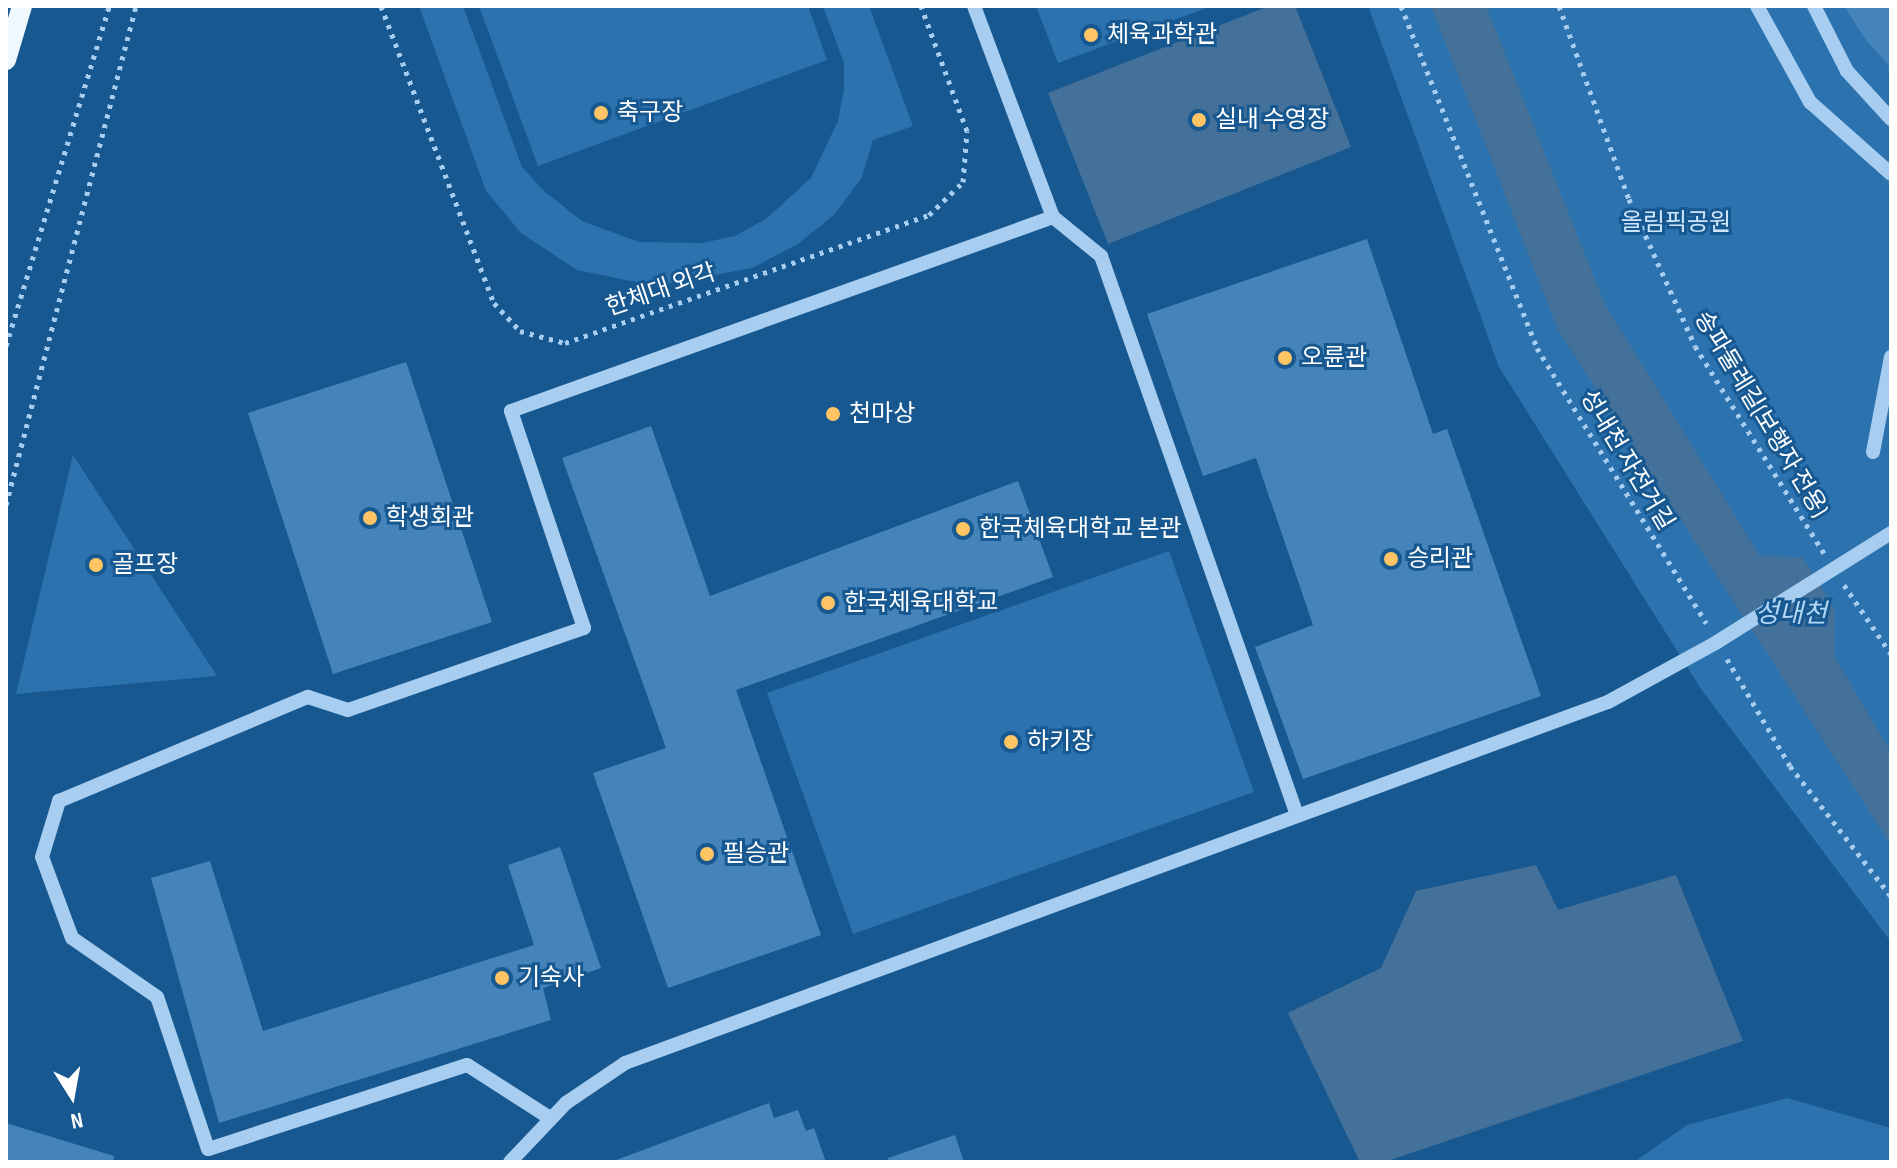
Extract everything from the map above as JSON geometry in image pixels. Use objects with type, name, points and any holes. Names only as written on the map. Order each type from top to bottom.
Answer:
[{"type":"main road","points":[[6,60],[22,6]]},
{"type":"lane","points":[[974,6],[1053,217],[1101,256],[1297,815]]},
{"type":"lane","points":[[1757,6],[1810,102],[1891,174]]},
{"type":"lane","points":[[1814,6],[1847,71],[1891,119]]},
{"type":"lane","points":[[550,1118],[467,1065],[208,1149],[157,997],[72,938],[42,857],[59,801],[308,697],[348,710],[584,628],[511,411],[1053,217]]},
{"type":"lane","points":[[1873,452],[1891,357]]},
{"type":"lane","points":[[510,1162],[550,1118],[625,1063],[1608,702],[1717,642],[1891,533]]},
{"type":"path","points":[[6,346],[109,6]]},
{"type":"path","points":[[6,505],[136,6]]},
{"type":"path","name":"한체대 외각","points":[[381,6],[494,303],[520,331],[565,343],[929,215],[963,182],[967,131],[921,6]]},
{"type":"path","name":"성내천 자전거길","points":[[1401,6],[1537,348],[1790,766],[1891,896]]},
{"type":"path","name":"송파둘레길(보행자 전용)","points":[[1559,6],[1629,199],[1695,346],[1834,569],[1891,654]]},
{"type":"green space","points":[[419,6],[463,6],[522,167],[544,191],[582,221],[639,242],[702,243],[735,236],[767,218],[811,178],[838,121],[844,89],[844,63],[823,6],[869,6],[913,126],[873,140],[862,177],[835,214],[798,244],[752,268],[655,286],[577,270],[521,233],[486,191]]},
{"type":"green space","name":"축구장","points":[[479,6],[808,6],[827,60],[538,166]]},
{"type":"green space","name":"체육과학관","points":[[1036,6],[1212,6],[1058,63]]},
{"type":"green space","name":"올림픽공원","points":[[1368,6],[1891,6],[1891,942],[1701,689],[1499,367]]},
{"type":"green space","name":"골프장","points":[[73,455],[217,676],[16,694]]},
{"type":"green space","name":"하키장","points":[[1169,551],[1254,792],[853,934],[767,693]]},
{"type":"green space","points":[[1787,1098],[1891,1128],[1891,1162],[1634,1162],[1687,1125]]},
{"type":"water","name":"실내 수영장","points":[[1269,6],[1295,6],[1351,147],[1108,244],[1048,93]]},
{"type":"water","name":"성내천","points":[[1431,6],[1486,6],[1605,304],[1760,556],[1802,557],[1835,609],[1835,657],[1891,753],[1891,845],[1558,330]]},
{"type":"water","points":[[1536,865],[1558,910],[1676,875],[1743,1041],[1384,1162],[1360,1162],[1288,1013],[1381,968],[1416,891]]},
{"type":"building","points":[[1844,6],[1891,6],[1891,68],[1866,40]]},
{"type":"building","points":[[1367,239],[1433,434],[1447,429],[1541,696],[1303,779],[1255,647],[1313,625],[1256,458],[1203,476],[1147,314]]},
{"type":"building","name":"학생회관","points":[[406,362],[492,622],[333,674],[248,413]]},
{"type":"building","points":[[651,426],[710,596],[1018,481],[1053,577],[736,690],[821,935],[668,988],[593,773],[666,748],[562,458]]},
{"type":"building","name":"기숙사","points":[[560,847],[601,968],[543,988],[551,1020],[219,1123],[151,878],[210,861],[263,1031],[534,945],[508,865]]},
{"type":"building","points":[[769,1103],[774,1118],[798,1110],[806,1131],[814,1128],[826,1162],[611,1162]]},
{"type":"building","points":[[6,1123],[114,1156],[113,1162],[6,1162]]},
{"type":"building","points":[[955,1135],[964,1162],[888,1162],[888,1158]]},
{"type":"place","name":"체육과학관","points":[[1091,35]]},
{"type":"place","name":"축구장","points":[[601,113]]},
{"type":"place","name":"실내 수영장","points":[[1199,120]]},
{"type":"place","name":"오륜관","points":[[1285,358]]},
{"type":"place","name":"천마상","points":[[833,414]]},
{"type":"place","name":"학생회관","points":[[370,518]]},
{"type":"place","name":"한국체육대학교 본관","points":[[963,529]]},
{"type":"place","name":"승리관","points":[[1391,559]]},
{"type":"place","name":"골프장","points":[[96,565]]},
{"type":"place","name":"한국체육대학교","points":[[828,603]]},
{"type":"place","name":"하키장","points":[[1011,742]]},
{"type":"place","name":"필승관","points":[[707,854]]},
{"type":"place","name":"기숙사","points":[[502,978]]}]
